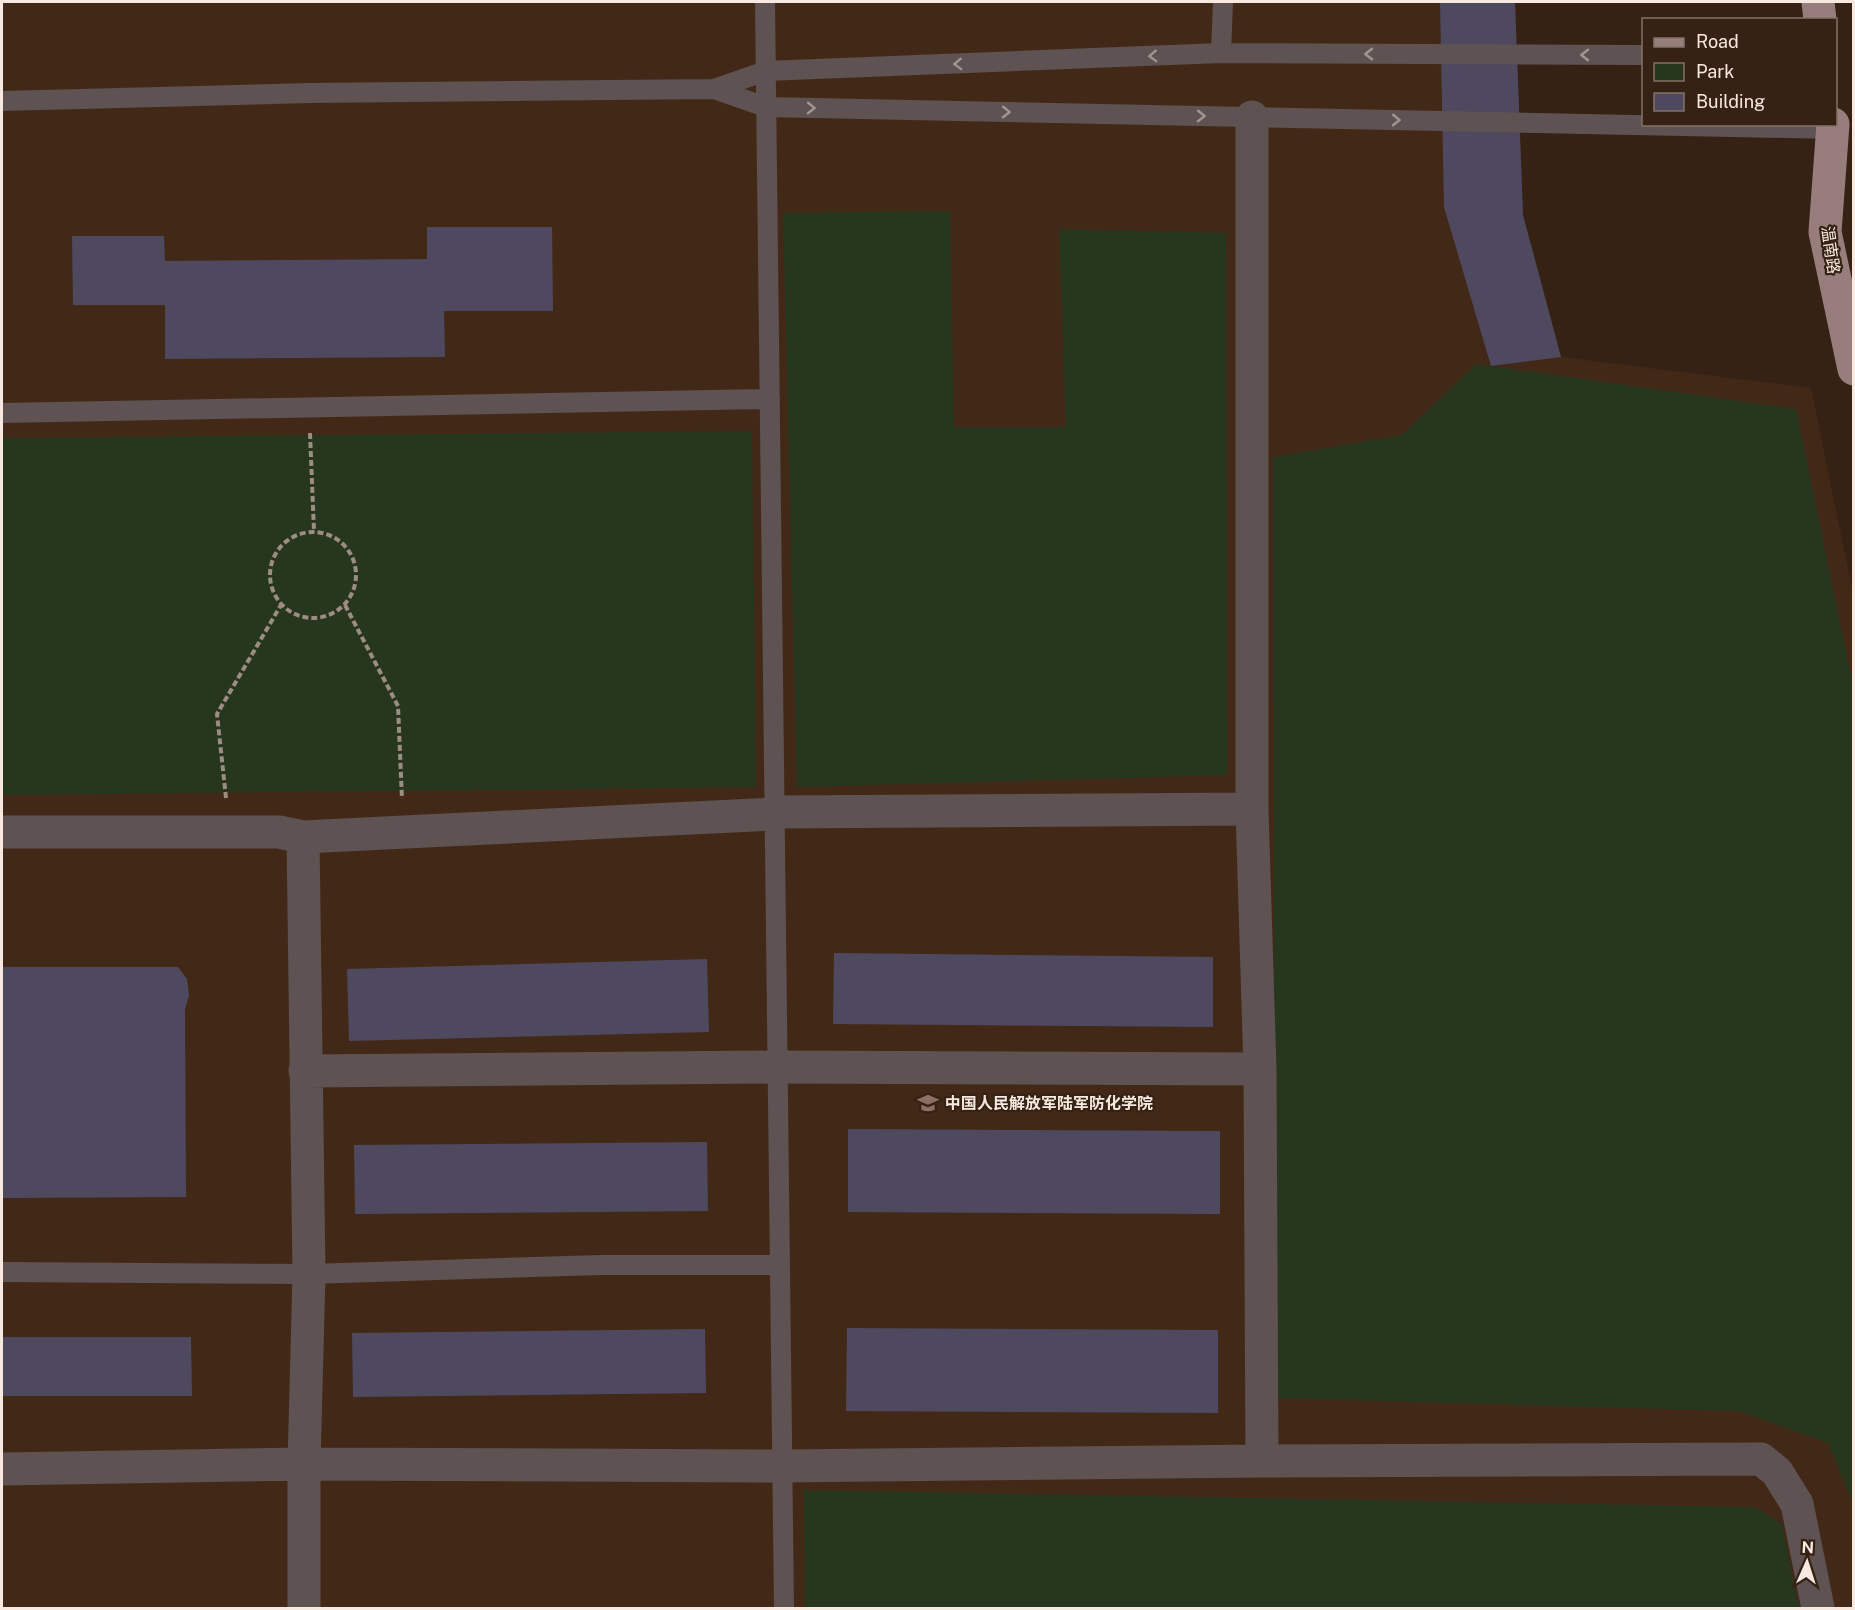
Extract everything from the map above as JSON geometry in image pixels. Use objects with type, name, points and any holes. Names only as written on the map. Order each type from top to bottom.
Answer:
[{"type":"main road","points":[[1818,2],[1820,18]]},
{"type":"main road","points":[[1833,127],[1854,186]]},
{"type":"main road","name":"温南路","points":[[1833,127],[1825,232],[1854,369]]},
{"type":"street","points":[[1252,117],[1252,809],[1260,1069],[1263,1461]]},
{"type":"street","points":[[2,832],[279,832],[303,837],[773,814],[775,812],[1252,809]]},
{"type":"street","points":[[303,837],[309,1274],[304,1464],[304,1608]]},
{"type":"street","points":[[305,1071],[778,1067],[1260,1069]]},
{"type":"street","points":[[2,1469],[304,1464],[782,1466],[1761,1459],[1777,1472],[1797,1504],[1818,1608]]},
{"type":"lane","points":[[765,2],[784,1608]]},
{"type":"lane","points":[[1221,53],[1223,2]]},
{"type":"lane","points":[[2,101],[310,93],[714,89],[766,71],[1221,53],[1642,55]]},
{"type":"lane","points":[[714,89],[766,108],[1642,124]]},
{"type":"lane","points":[[1775,126],[1833,127]]},
{"type":"lane","points":[[2,412],[770,399]]},
{"type":"lane","points":[[2,1272],[309,1274],[601,1265],[780,1265]]},
{"type":"path","points":[[309,407],[314,531]]},
{"type":"path","points":[[314,531],[340,540],[356,564],[357,579],[353,593],[345,605],[320,618],[292,613],[281,604],[273,592],[269,578],[274,557],[286,540],[299,533],[314,531]]},
{"type":"path","points":[[230,832],[217,714],[281,604]]},
{"type":"path","points":[[345,605],[398,706],[403,833]]},
{"type":"shaded area","name":"中国人民解放军陆军防化学院","points":[[2,2],[1515,2],[1523,215],[1561,357],[1811,388],[1854,598],[1853,1608],[2,1608]]},
{"type":"green space","points":[[950,211],[954,427],[1066,427],[1059,229],[1226,233],[1227,775],[797,787],[783,213]]},
{"type":"green space","points":[[1476,364],[1796,409],[1853,686],[1853,1503],[1828,1443],[1739,1411],[1275,1398],[1273,457],[1402,435]]},
{"type":"green space","points":[[752,431],[756,787],[2,795],[2,438]]},
{"type":"green space","points":[[804,1490],[1755,1507],[1782,1524],[1799,1608],[805,1608]]},
{"type":"building","points":[[1440,2],[1515,2],[1523,215],[1561,357],[1491,366],[1444,207]]},
{"type":"building","points":[[427,227],[552,227],[553,311],[444,311],[445,357],[165,359],[165,305],[73,305],[72,236],[164,236],[165,261],[427,259]]},
{"type":"building","points":[[834,953],[1213,957],[1213,1027],[833,1024]]},
{"type":"building","points":[[707,959],[709,1032],[349,1041],[347,969]]},
{"type":"building","points":[[2,967],[178,967],[187,979],[189,995],[185,1009],[186,1197],[2,1198]]},
{"type":"building","points":[[848,1129],[1220,1131],[1220,1214],[848,1212]]},
{"type":"building","points":[[707,1142],[708,1211],[355,1214],[354,1145]]},
{"type":"building","points":[[847,1328],[1218,1330],[1218,1413],[846,1411]]},
{"type":"building","points":[[705,1329],[706,1393],[353,1397],[352,1333]]},
{"type":"building","points":[[2,1337],[191,1337],[192,1396],[2,1396]]},
{"type":"place","name":"中国人民解放军陆军防化学院","points":[[928,1103]]}]
